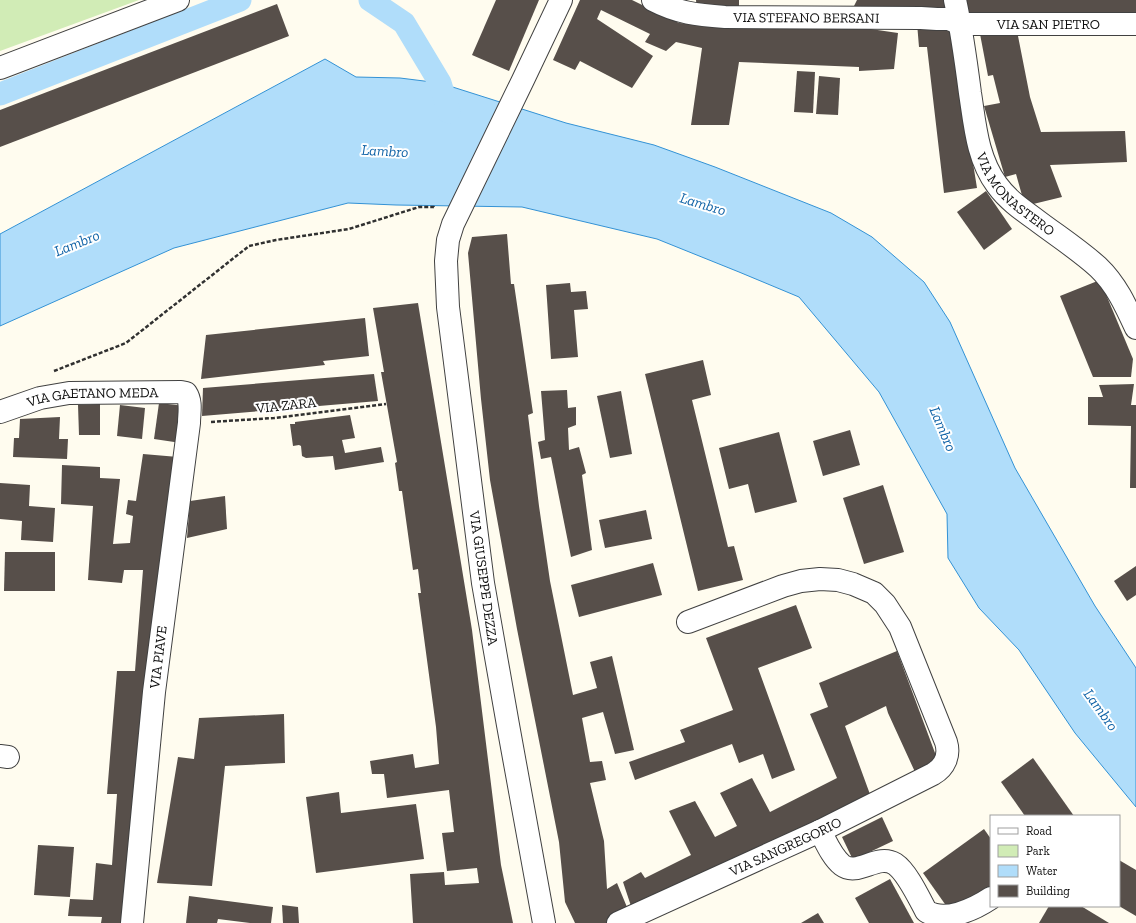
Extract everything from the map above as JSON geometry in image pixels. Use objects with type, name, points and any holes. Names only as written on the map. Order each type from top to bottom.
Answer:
[{"type":"street","points":[[0,68],[178,0]]},
{"type":"street","name":"VIA GIUSEPPE DEZZA","points":[[544,923],[484,583],[448,307],[446,261],[451,230],[561,0]]},
{"type":"street","name":"VIA STEFANO BERSANI","points":[[653,0],[668,7],[699,15],[725,17],[921,18],[949,19],[961,24]]},
{"type":"street","name":"VIA MONASTERO","points":[[955,0],[961,24],[976,133],[982,156],[991,176],[997,186],[1014,204],[1101,270],[1115,287],[1123,300],[1136,328]]},
{"type":"street","name":"VIA SAN PIETRO","points":[[961,24],[1136,24]]},
{"type":"street","name":"VIA GAETANO MEDA","points":[[0,412],[40,398],[69,393],[186,393]]},
{"type":"street","name":"VIA PIAVE","points":[[132,923],[157,664],[189,423],[190,403],[189,397],[186,393]]},
{"type":"street","name":"VIA SANGREGORIO","points":[[618,923],[820,831],[933,774],[946,760],[946,742],[900,627],[885,604],[874,594],[853,584],[838,580],[820,579],[801,581],[777,588],[688,622]]},
{"type":"street","points":[[820,831],[837,860],[847,868],[858,868],[878,861],[885,861],[896,865],[905,874],[926,911],[934,919],[946,921],[957,920],[990,899]]},
{"type":"path","points":[[51,373],[126,343],[249,246],[276,240],[349,229],[419,207],[434,207]]},
{"type":"path","name":"VIA ZARA","points":[[189,423],[274,418],[386,404]]},
{"type":"green space","points":[[0,0],[139,0],[0,51]]},
{"type":"water","name":"Lambro","points":[[325,59],[356,77],[400,78],[440,83],[566,123],[654,145],[715,167],[831,213],[872,237],[924,282],[950,322],[1015,468],[1095,606],[1136,668],[1136,807],[1075,733],[1019,650],[979,608],[948,558],[947,514],[879,392],[799,297],[657,239],[522,207],[348,203],[174,248],[0,326],[0,234]]},
{"type":"building","points":[[496,0],[539,0],[509,71],[472,55]]},
{"type":"building","points":[[580,0],[632,0],[679,23],[723,26],[857,27],[898,33],[894,69],[859,71],[859,67],[739,62],[729,125],[691,125],[702,48],[676,42],[666,51],[645,42],[650,34],[601,10],[597,19],[653,56],[632,88],[580,61],[575,70],[553,60]]},
{"type":"building","points":[[696,0],[739,0],[739,8],[697,12]]},
{"type":"building","points":[[857,0],[949,0],[951,12],[855,12],[854,6]]},
{"type":"building","points":[[965,0],[1136,0],[1136,14],[967,13]]},
{"type":"building","points":[[277,4],[289,36],[0,147],[0,110]]},
{"type":"building","points":[[917,23],[951,26],[977,188],[944,193],[927,47],[919,47]]},
{"type":"building","points":[[980,34],[1018,36],[1030,97],[1041,132],[1125,131],[1127,162],[1050,165],[1062,197],[1025,206],[1016,174],[1005,177],[984,106],[1000,103],[993,75],[988,76]]},
{"type":"building","points":[[797,71],[815,72],[813,113],[794,112]]},
{"type":"building","points":[[819,76],[840,78],[838,115],[816,114]]},
{"type":"building","points":[[986,191],[1012,229],[984,250],[957,212]]},
{"type":"building","points":[[507,234],[511,284],[514,284],[533,413],[528,415],[539,506],[550,581],[573,695],[597,688],[590,662],[612,656],[634,750],[615,754],[603,712],[582,718],[590,762],[602,761],[606,780],[590,783],[604,841],[607,889],[617,883],[629,912],[606,923],[575,923],[565,902],[559,842],[517,629],[490,480],[468,253],[472,237]]},
{"type":"building","points":[[1100,280],[1133,359],[1131,377],[1093,377],[1060,296]]},
{"type":"building","points":[[570,283],[571,292],[586,291],[588,309],[574,310],[578,357],[551,359],[546,285]]},
{"type":"building","points":[[418,303],[472,630],[501,865],[513,923],[413,923],[410,874],[444,872],[445,885],[479,883],[477,868],[447,871],[442,833],[454,832],[449,790],[387,798],[384,774],[372,774],[370,761],[413,754],[415,768],[439,764],[436,727],[418,593],[421,593],[418,569],[413,570],[402,491],[399,491],[395,463],[397,462],[381,372],[384,372],[373,308]]},
{"type":"building","points":[[365,318],[369,356],[323,361],[325,365],[201,379],[206,335]]},
{"type":"building","points":[[703,360],[711,395],[692,400],[728,547],[734,546],[743,580],[698,591],[645,374]]},
{"type":"building","points":[[374,374],[378,401],[202,416],[203,388]]},
{"type":"building","points":[[1134,384],[1131,405],[1136,405],[1136,488],[1130,488],[1131,426],[1088,425],[1088,397],[1103,397],[1099,385]]},
{"type":"building","points":[[567,390],[568,408],[576,407],[576,425],[568,428],[569,450],[579,447],[586,473],[582,475],[592,550],[571,557],[551,457],[541,459],[538,442],[545,440],[541,391]]},
{"type":"building","points":[[621,391],[632,454],[610,458],[597,396]]},
{"type":"building","points":[[159,403],[185,406],[181,443],[154,439]]},
{"type":"building","points":[[100,404],[100,435],[79,435],[78,405]]},
{"type":"building","points":[[120,405],[145,408],[142,439],[117,436]]},
{"type":"building","points":[[350,415],[355,438],[342,440],[345,453],[381,447],[384,462],[335,470],[333,456],[306,458],[302,456],[301,446],[293,446],[290,424],[295,424],[295,422]]},
{"type":"building","points":[[60,417],[59,439],[68,439],[67,459],[13,457],[14,438],[19,438],[20,419]]},
{"type":"building","points":[[850,430],[860,465],[823,476],[813,441]]},
{"type":"building","points":[[779,432],[797,502],[755,513],[748,484],[729,489],[719,448]]},
{"type":"building","points":[[143,454],[178,457],[127,923],[101,923],[102,917],[68,916],[70,899],[93,900],[96,863],[112,865],[117,794],[107,794],[117,671],[135,671],[143,570],[124,570],[122,583],[88,580],[93,506],[61,504],[62,465],[100,467],[100,478],[120,479],[113,544],[130,543],[133,516],[126,514],[128,500],[136,501]]},
{"type":"building","points":[[0,483],[30,485],[29,506],[55,508],[53,542],[21,540],[22,521],[0,519]]},
{"type":"building","points":[[883,485],[904,552],[864,564],[843,498]]},
{"type":"building","points":[[225,496],[227,529],[187,538],[190,501]]},
{"type":"building","points":[[646,510],[652,539],[605,548],[599,520]]},
{"type":"building","points":[[5,552],[55,552],[55,591],[4,591]]},
{"type":"building","points":[[653,563],[662,595],[579,617],[571,585]]},
{"type":"building","points":[[1136,566],[1136,595],[1127,601],[1114,581]]},
{"type":"building","points":[[796,605],[812,648],[758,668],[795,770],[772,779],[763,754],[739,763],[732,744],[635,780],[629,762],[685,742],[680,730],[733,710],[706,638]]},
{"type":"building","points":[[897,651],[938,761],[915,772],[886,706],[845,726],[871,797],[632,909],[623,882],[641,872],[645,878],[691,855],[669,811],[695,801],[715,837],[737,826],[720,793],[752,778],[770,812],[837,778],[810,714],[828,707],[819,683]]},
{"type":"building","points":[[284,714],[285,763],[225,766],[212,886],[157,883],[178,757],[194,759],[199,718]]},
{"type":"building","points":[[1033,758],[1073,815],[1024,815],[1001,782]]},
{"type":"building","points":[[339,792],[341,813],[416,804],[424,859],[316,873],[306,797]]},
{"type":"building","points":[[882,817],[893,841],[853,860],[842,837]]},
{"type":"building","points":[[984,829],[990,838],[990,888],[952,914],[923,873]]},
{"type":"building","points":[[38,845],[74,847],[70,897],[34,895]]},
{"type":"building","points":[[1120,861],[1136,870],[1136,916],[1120,907]]},
{"type":"building","points":[[890,879],[914,923],[869,923],[855,898]]},
{"type":"building","points":[[189,896],[273,907],[271,923],[250,923],[218,919],[217,923],[186,923]]},
{"type":"building","points":[[282,905],[298,907],[299,923],[283,923]]},
{"type":"building","points":[[1048,907],[1083,907],[1109,923],[1039,923]]},
{"type":"building","points":[[818,913],[824,923],[801,923]]},
{"type":"waterway","points":[[0,94],[240,0]]},
{"type":"waterway","points":[[370,0],[404,23],[440,83],[449,112]]}]
